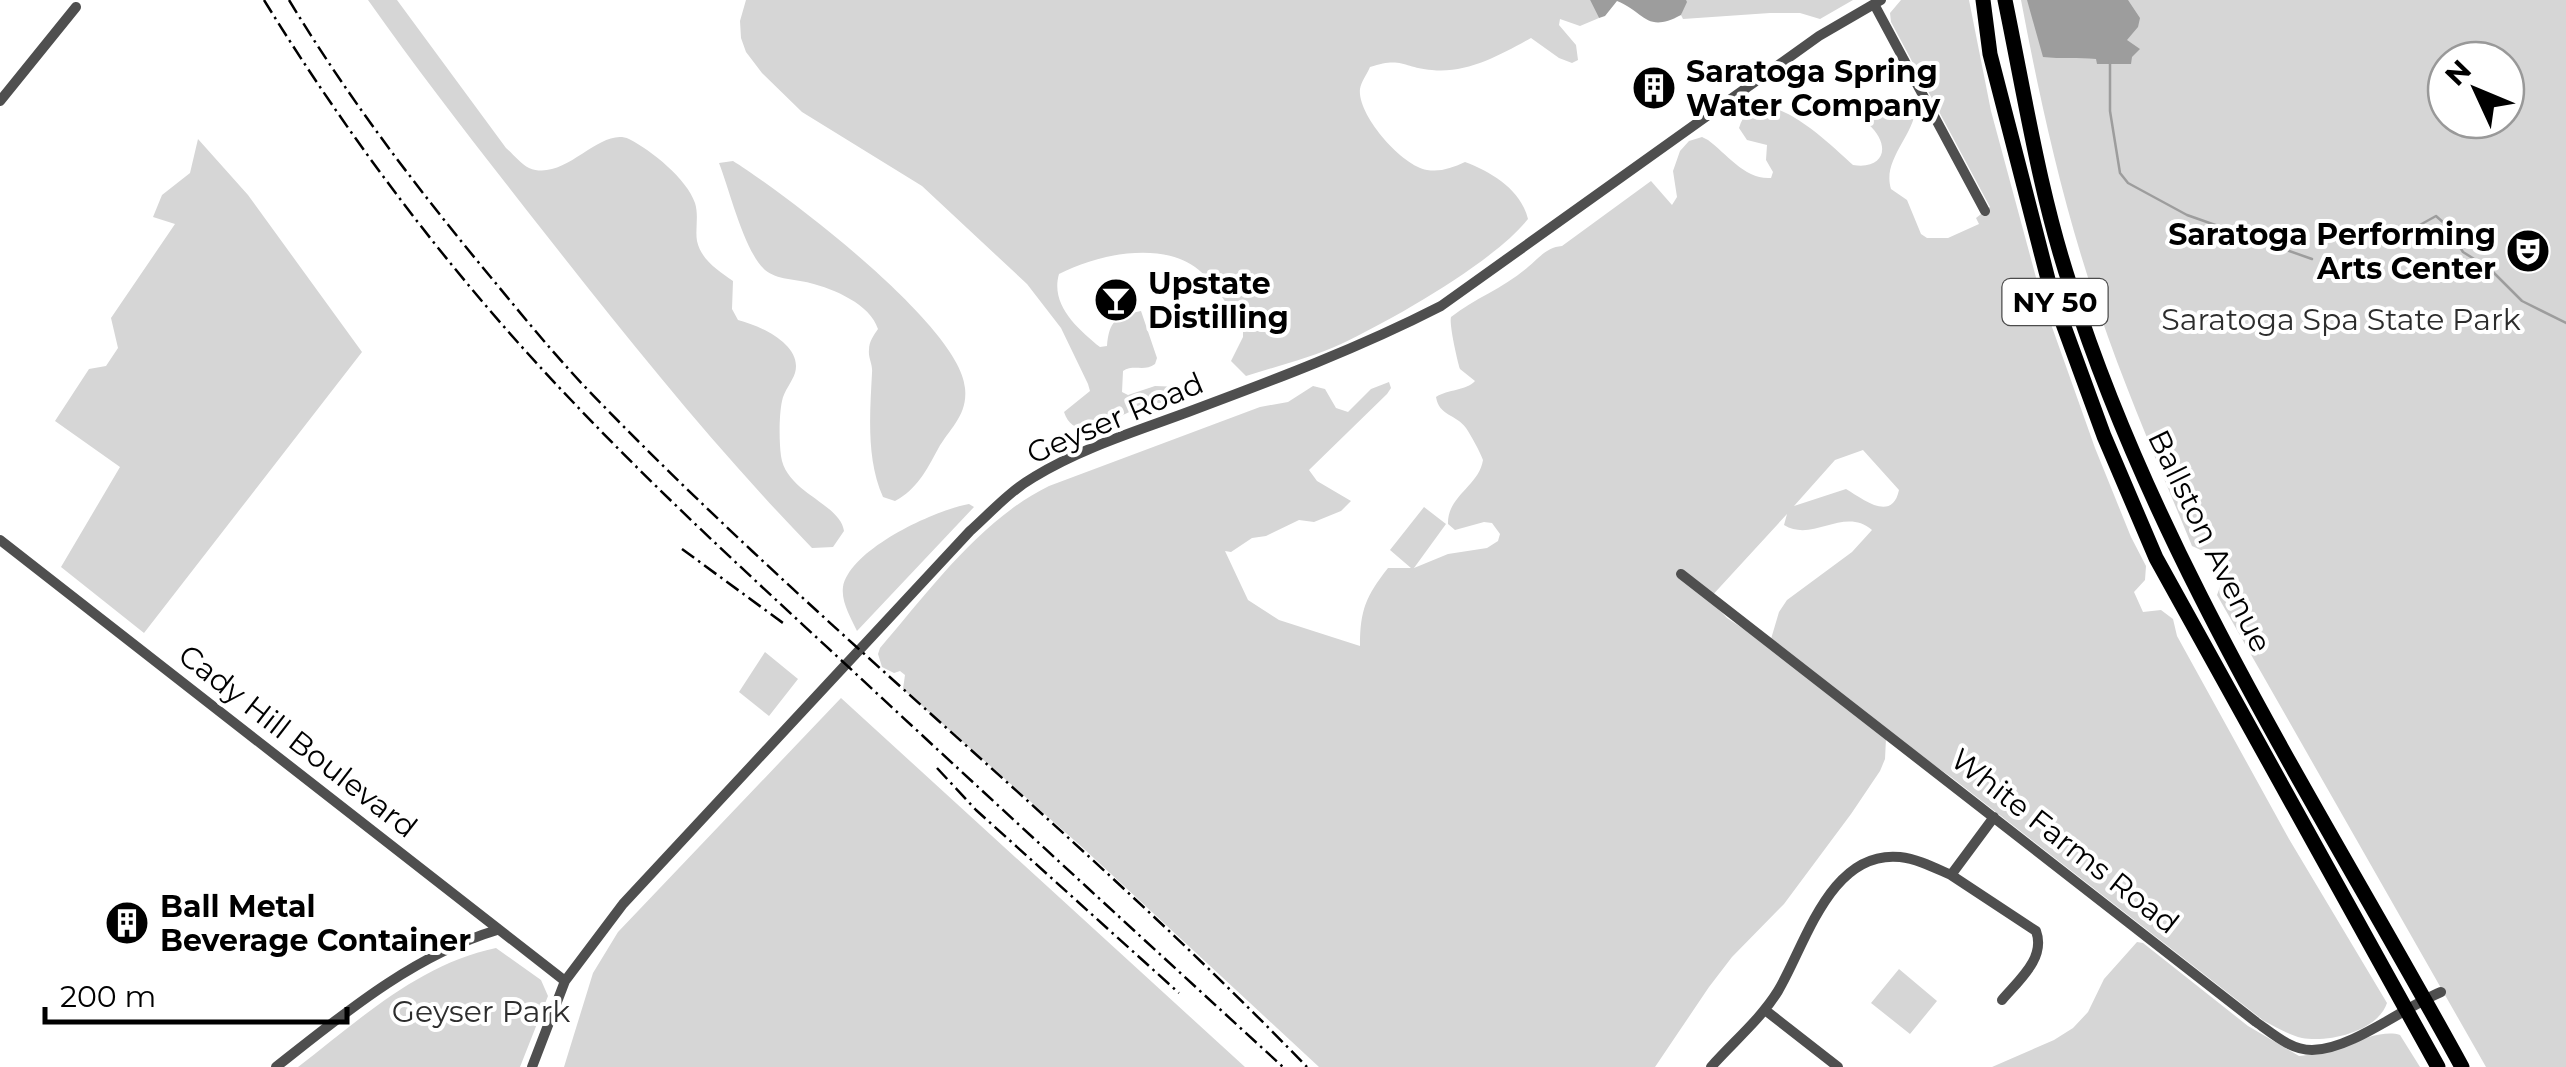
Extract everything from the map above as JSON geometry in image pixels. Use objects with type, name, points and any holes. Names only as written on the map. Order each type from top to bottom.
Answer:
[{"type":"highway","name":"Ballston Avenue","points":[[1983,0],[1990,54],[2034,230],[2073,356],[2111,453],[2156,558],[2438,1067]]},
{"type":"highway","name":"Ballston Avenue","points":[[2005,0],[2044,193],[2071,289],[2143,474],[2236,663],[2462,1067]]},
{"type":"street","points":[[1877,2],[1985,211]]},
{"type":"street","name":"Geyser Road","points":[[532,1067],[564,982],[643,882],[970,531],[1029,480],[1120,438],[1292,374],[1400,328],[1440,306],[1819,36],[1877,2]]},
{"type":"street","points":[[0,101],[76,7]]},
{"type":"street","name":"Cady Hill Boulevard","points":[[0,540],[564,982]]},
{"type":"street","name":"White Farms Road","points":[[1681,574],[2289,1044],[2312,1050],[2343,1043],[2441,992]]},
{"type":"street","points":[[1951,875],[1994,817]]},
{"type":"street","points":[[1711,1067],[1765,1010],[1832,891],[1857,866],[1898,857],[1951,875],[2036,931],[2040,943],[2036,958],[2002,1000]]},
{"type":"street","points":[[276,1067],[402,975],[472,937],[497,930]]},
{"type":"street","points":[[1765,1010],[1838,1067]]},
{"type":"green space","points":[[368,0],[397,0],[506,148],[529,168],[556,168],[618,137],[647,150],[684,184],[696,208],[702,254],[733,281],[732,309],[738,320],[778,338],[793,354],[795,373],[781,407],[781,456],[792,479],[840,521],[844,531],[833,547],[812,548],[709,435],[547,236]]},
{"type":"green space","points":[[746,0],[1590,0],[1599,18],[1580,26],[1560,19],[1559,25],[1576,45],[1578,60],[1572,63],[1531,38],[1484,62],[1458,69],[1432,70],[1396,63],[1370,67],[1361,86],[1361,100],[1373,125],[1394,149],[1427,170],[1465,162],[1485,171],[1512,191],[1528,219],[1467,271],[1341,344],[1246,376],[1231,361],[1243,330],[1216,288],[1195,267],[1163,254],[1145,253],[1091,261],[1059,274],[1057,285],[1062,306],[1100,347],[1107,346],[1115,321],[1141,311],[1157,358],[1151,366],[1123,371],[1122,392],[1128,395],[1155,386],[1181,387],[1184,394],[1098,426],[1078,428],[1064,412],[1090,391],[1088,384],[1061,328],[1027,284],[922,186],[802,112],[762,73],[741,38],[740,21]]},
{"type":"green space","points":[[1686,0],[1853,0],[1820,19],[1800,13],[1770,13],[1683,19]]},
{"type":"green space","points":[[1901,0],[1969,0],[1991,111],[2041,296],[2095,448],[2146,566],[2145,580],[2134,592],[2143,612],[2161,610],[2173,619],[2177,636],[2289,839],[2387,1003],[2374,1021],[2338,1037],[2313,1039],[2292,1035],[2264,1021],[1951,777],[1904,744],[1886,738],[1880,771],[1851,814],[1784,904],[1732,957],[1655,1067],[1319,1067],[1083,848],[903,689],[905,675],[882,667],[880,648],[937,580],[978,537],[1024,500],[1049,486],[1260,407],[1288,402],[1313,386],[1325,389],[1336,408],[1348,412],[1371,389],[1389,382],[1387,394],[1309,470],[1317,481],[1351,501],[1341,511],[1314,522],[1299,520],[1266,536],[1252,538],[1231,552],[1225,551],[1248,600],[1279,620],[1360,646],[1363,613],[1374,587],[1388,568],[1411,568],[1390,550],[1424,507],[1446,524],[1414,568],[1448,554],[1487,548],[1498,541],[1500,534],[1492,523],[1455,530],[1448,524],[1452,506],[1476,477],[1483,460],[1466,428],[1441,408],[1436,397],[1475,381],[1460,369],[1451,317],[1548,251],[1562,246],[1651,181],[1672,205],[1677,197],[1673,171],[1680,151],[1689,141],[1702,137],[1745,171],[1771,178],[1767,145],[1747,140],[1739,128],[1748,112],[1761,106],[1794,117],[1853,165],[1872,164],[1882,147],[1868,124],[1867,111],[1878,105],[1910,103],[1916,108],[1914,119],[1894,158],[1889,178],[1891,189],[1907,200],[1921,234],[1927,238],[1948,238],[1979,224],[1976,218],[1990,207],[1891,22],[1890,13]],"holes":[[[1863,450],[1899,490],[1890,505],[1876,506],[1846,489],[1794,506],[1835,460]],[[1787,514],[1784,525],[1795,529],[1851,522],[1872,530],[1852,552],[1787,600],[1771,639],[1765,643],[1727,618],[1709,599]]]},
{"type":"green space","name":"Saratoga Spa State Park","points":[[2021,0],[2566,0],[2566,1067],[2486,1067],[2217,595],[2224,576],[2214,551],[2192,546],[2099,311],[2045,118]]},
{"type":"green space","points":[[198,139],[248,195],[362,352],[144,633],[61,567],[120,467],[55,421],[89,369],[106,366],[118,348],[111,318],[175,224],[153,217],[162,195],[190,173]]},
{"type":"green space","points":[[733,161],[829,231],[867,264],[935,331],[956,362],[965,388],[961,414],[920,479],[895,501],[883,497],[872,452],[869,350],[878,329],[874,320],[840,294],[775,276],[757,261],[719,163]]},
{"type":"green space","points":[[969,504],[974,507],[857,631],[845,604],[843,587],[861,559],[916,523]]},
{"type":"green space","points":[[765,652],[798,679],[769,716],[739,692]]},
{"type":"green space","points":[[841,698],[1245,1067],[564,1067],[593,973],[618,932]]},
{"type":"green space","points":[[2137,942],[2248,1026],[2299,1056],[2390,1034],[2400,1035],[2420,1067],[1992,1067],[2073,1028],[2088,1012],[2104,979]]},
{"type":"green space","name":"Geyser Park","points":[[496,948],[541,980],[548,996],[520,1067],[298,1067],[416,980]]},
{"type":"green space","points":[[1899,969],[1937,1001],[1910,1034],[1871,1003]]},
{"type":"shaded area","points":[[1590,0],[1687,2],[1681,15],[1653,22],[1617,1],[1599,18]]},
{"type":"shaded area","points":[[2027,0],[2128,0],[2140,18],[2127,40],[2140,49],[2131,64],[2043,57]]},
{"type":"waterway","points":[[2110,61],[2110,111],[2120,173],[2128,183],[2187,215],[2312,259]]},
{"type":"waterway","points":[[2409,231],[2436,216],[2463,252],[2490,269],[2522,301],[2566,323]]},
{"type":"railway","points":[[264,0],[333,106],[408,209],[487,307],[572,401],[747,573],[1283,1067]]},
{"type":"railway","points":[[289,0],[403,167],[587,389],[764,562],[1130,895],[1307,1067]]},
{"type":"railway","points":[[682,549],[783,623]]},
{"type":"railway","points":[[937,768],[976,810],[1179,993]]},
{"type":"place","name":"Saratoga Spring Water Company","points":[[1654,88]]},
{"type":"place","name":"Saratoga Performing Arts Center","points":[[2528,251]]},
{"type":"place","name":"Upstate Distilling","points":[[1116,300]]},
{"type":"place","name":"Ball Metal Beverage Container","points":[[127,923]]}]
